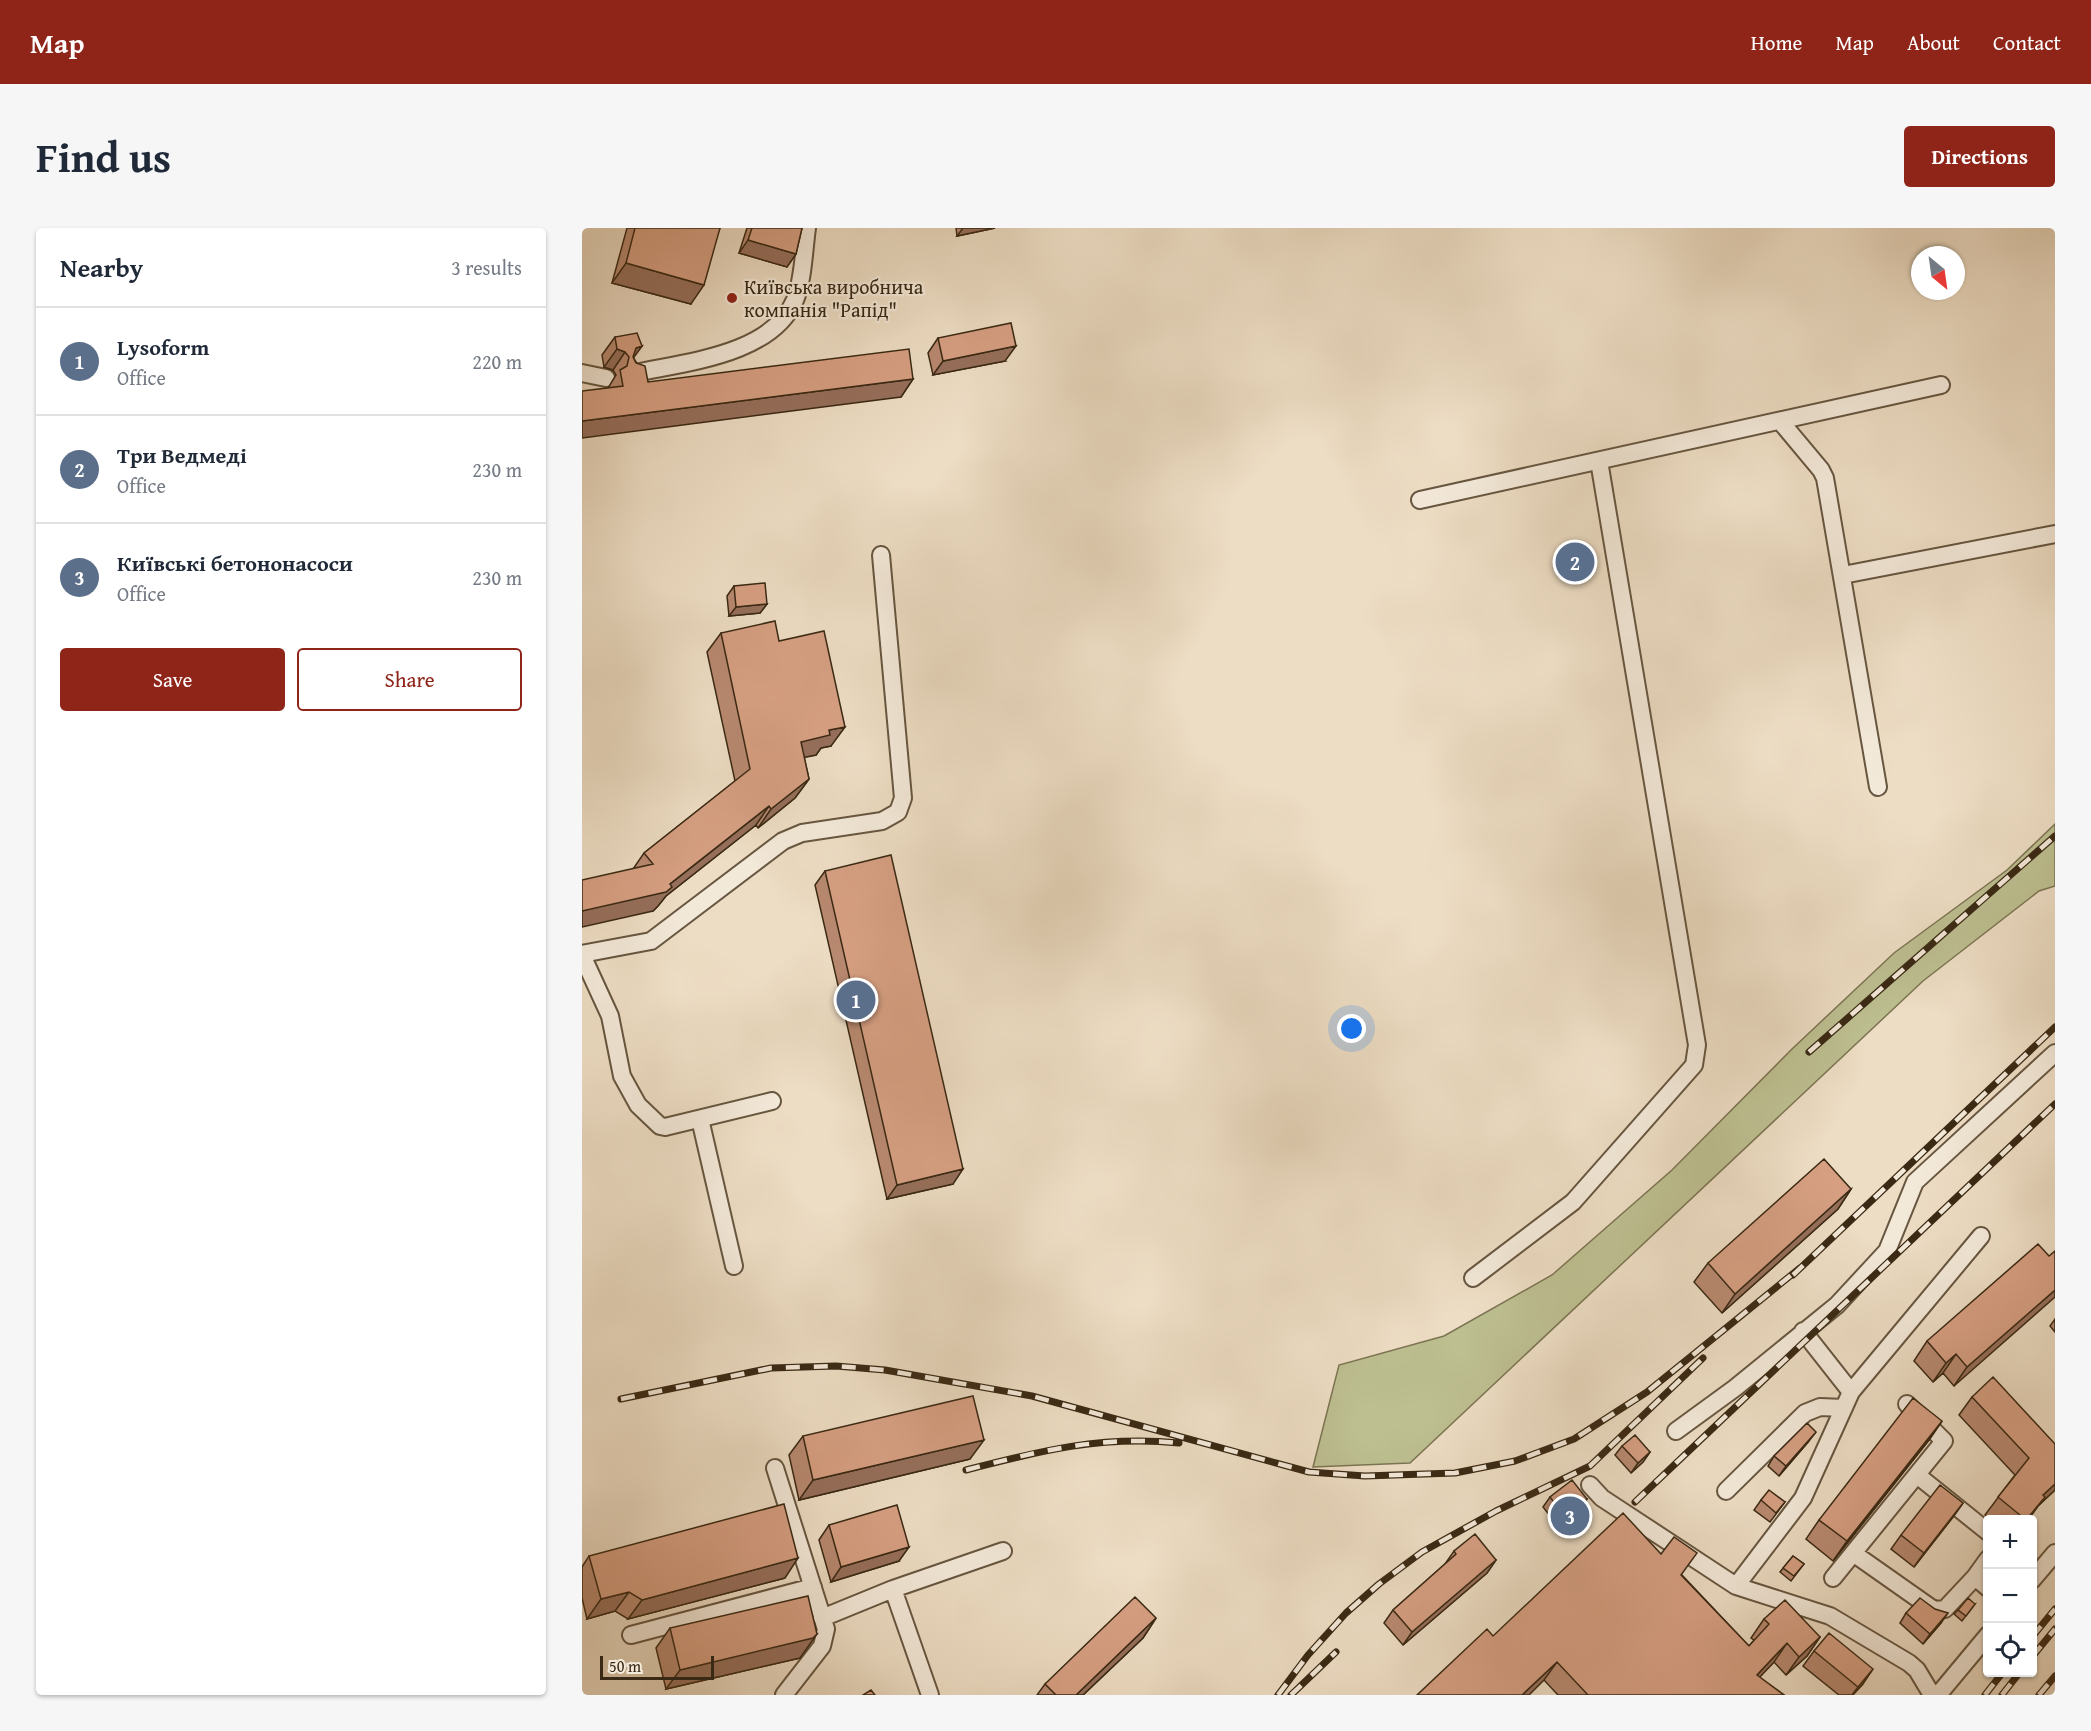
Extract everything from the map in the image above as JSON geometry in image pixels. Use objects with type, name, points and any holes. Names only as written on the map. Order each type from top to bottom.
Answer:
[{"type":"lane","points":[[631,374],[746,347],[774,330],[795,300],[807,228]]},
{"type":"lane","points":[[582,373],[606,378]]},
{"type":"lane","points":[[1420,500],[1941,386]]},
{"type":"lane","points":[[1780,421],[1825,478],[1878,787]]},
{"type":"lane","points":[[1473,1278],[1573,1202],[1694,1065],[1696,1056],[1697,1045],[1599,461]]},
{"type":"lane","points":[[1843,575],[2055,534]]},
{"type":"lane","points":[[772,1101],[662,1127],[638,1105],[622,1076],[610,1016],[582,954],[651,941],[783,841],[802,833],[882,821],[898,812],[903,798],[881,555]]},
{"type":"lane","points":[[1676,1431],[1735,1388],[1837,1305],[1887,1251],[1915,1182],[2055,1053]]},
{"type":"lane","points":[[699,1119],[734,1266]]},
{"type":"lane","points":[[1736,1586],[1799,1504],[1851,1392],[1981,1236]]},
{"type":"lane","points":[[1803,1331],[1851,1392]]},
{"type":"lane","points":[[1833,1578],[1944,1441],[1907,1404]]},
{"type":"lane","points":[[1726,1491],[1805,1413],[1820,1407],[1844,1408]]},
{"type":"lane","points":[[775,1468],[813,1587],[826,1638],[784,1695]]},
{"type":"lane","points":[[1917,1475],[1983,1528]]},
{"type":"lane","points":[[1590,1485],[1602,1498],[1736,1586],[1840,1621],[1909,1663],[1917,1670],[1932,1695]]},
{"type":"lane","points":[[822,1617],[893,1589],[1004,1551]]},
{"type":"lane","points":[[1853,1553],[1934,1610],[1945,1609],[1981,1582]]},
{"type":"lane","points":[[2037,1574],[2055,1553]]},
{"type":"lane","points":[[631,1635],[813,1587]]},
{"type":"lane","points":[[893,1589],[930,1695]]},
{"type":"lane","points":[[1938,1695],[1983,1641]]},
{"type":"green space","points":[[2055,824],[2055,886],[2039,891],[1923,981],[1410,1463],[1313,1467],[1339,1365],[1444,1336],[1552,1275],[1672,1170],[1792,1049],[1894,953],[2007,870]]},
{"type":"building","points":[[635,228],[720,228],[704,285],[626,263]]},
{"type":"building","points":[[752,228],[802,228],[796,254],[748,240]]},
{"type":"building","points":[[1011,323],[1016,346],[943,361],[938,338]]},
{"type":"building","points":[[637,333],[642,346],[636,348],[633,357],[636,363],[645,366],[648,382],[909,349],[913,379],[582,421],[582,391],[623,386],[620,370],[627,366],[629,357],[625,352],[617,349],[615,337]]},
{"type":"building","points":[[765,583],[767,604],[736,607],[734,586]]},
{"type":"building","points":[[775,621],[779,641],[824,631],[845,727],[829,730],[830,735],[801,742],[809,779],[771,809],[769,806],[670,884],[672,887],[666,892],[582,911],[582,880],[653,864],[644,853],[750,769],[721,633]]},
{"type":"building","points":[[891,855],[963,1169],[897,1185],[825,871]]},
{"type":"building","points":[[1824,1159],[1851,1189],[1735,1294],[1708,1263]]},
{"type":"building","points":[[2038,1244],[2049,1256],[2055,1251],[2055,1290],[1967,1367],[1956,1354],[1946,1363],[1927,1341]]},
{"type":"building","points":[[1993,1377],[2055,1444],[2055,1484],[2043,1495],[2045,1497],[2030,1515],[2020,1515],[1998,1497],[2029,1458],[1972,1397]]},
{"type":"building","points":[[973,1396],[984,1440],[813,1480],[803,1436]]},
{"type":"building","points":[[1913,1398],[1942,1421],[1847,1541],[1819,1520]]},
{"type":"building","points":[[1807,1423],[1816,1432],[1786,1466],[1774,1456]]},
{"type":"building","points":[[1635,1435],[1650,1452],[1638,1463],[1622,1446]]},
{"type":"building","points":[[1572,1480],[1587,1499],[1564,1516],[1550,1497]]},
{"type":"building","points":[[1940,1485],[1963,1503],[1924,1553],[1901,1535]]},
{"type":"building","points":[[1769,1490],[1785,1502],[1776,1513],[1761,1500]]},
{"type":"building","points":[[784,1504],[798,1558],[642,1600],[629,1592],[601,1599],[589,1556]]},
{"type":"building","points":[[897,1505],[909,1547],[841,1567],[829,1525]]},
{"type":"building","points":[[1623,1513],[1661,1554],[1674,1537],[1697,1553],[1681,1575],[1749,1646],[1769,1624],[1764,1619],[1785,1600],[1820,1637],[1799,1657],[1787,1643],[1757,1675],[1784,1695],[1588,1695],[1557,1662],[1522,1695],[1417,1695],[1487,1629],[1493,1636]]},
{"type":"building","points":[[1475,1534],[1496,1560],[1412,1632],[1393,1610],[1456,1554],[1454,1551]]},
{"type":"building","points":[[1793,1556],[1804,1564],[1794,1576],[1783,1568]]},
{"type":"building","points":[[808,1596],[817,1634],[813,1638],[680,1670],[670,1628]]},
{"type":"building","points":[[1135,1597],[1156,1618],[1076,1695],[1056,1695],[1045,1684]]},
{"type":"building","points":[[1920,1598],[1935,1609],[1948,1613],[1930,1634],[1906,1613]]},
{"type":"building","points":[[1968,1598],[1975,1604],[1966,1616],[1958,1610]]},
{"type":"building","points":[[1829,1633],[1873,1669],[1858,1687],[1814,1651]]},
{"type":"building","points":[[871,1690],[875,1695],[863,1695]]},
{"type":"railway","points":[[1809,1052],[2055,836]]},
{"type":"railway","points":[[1793,1275],[2055,1027]]},
{"type":"railway","points":[[1635,1502],[2055,1104]]},
{"type":"railway","points":[[621,1399],[771,1368],[836,1366],[885,1370],[1032,1396],[1309,1472],[1365,1476],[1455,1473],[1515,1461],[1574,1439],[1647,1392],[1800,1268]]},
{"type":"railway","points":[[1278,1695],[1308,1655],[1346,1613],[1379,1584],[1422,1552],[1496,1511],[1590,1466],[1703,1358]]},
{"type":"railway","points":[[966,1470],[1071,1446],[1124,1441],[1179,1443]]},
{"type":"railway","points":[[2037,1631],[2055,1609]]},
{"type":"railway","points":[[2037,1651],[2055,1629]]},
{"type":"railway","points":[[1291,1695],[1336,1652]]},
{"type":"railway","points":[[2039,1695],[2055,1676]]},
{"type":"railway","points":[[1985,1695],[1999,1677]]},
{"type":"railway","points":[[2002,1695],[2016,1677]]},
{"type":"place","name":"Київська виробнича компанія \"Рапід\"","points":[[732,298]]},
{"type":"place","name":"Три Ведмеді","points":[[1575,562]]},
{"type":"place","name":"Lysoform","points":[[856,1000]]},
{"type":"place","name":"Київські бетононасоси","points":[[1570,1516]]}]
